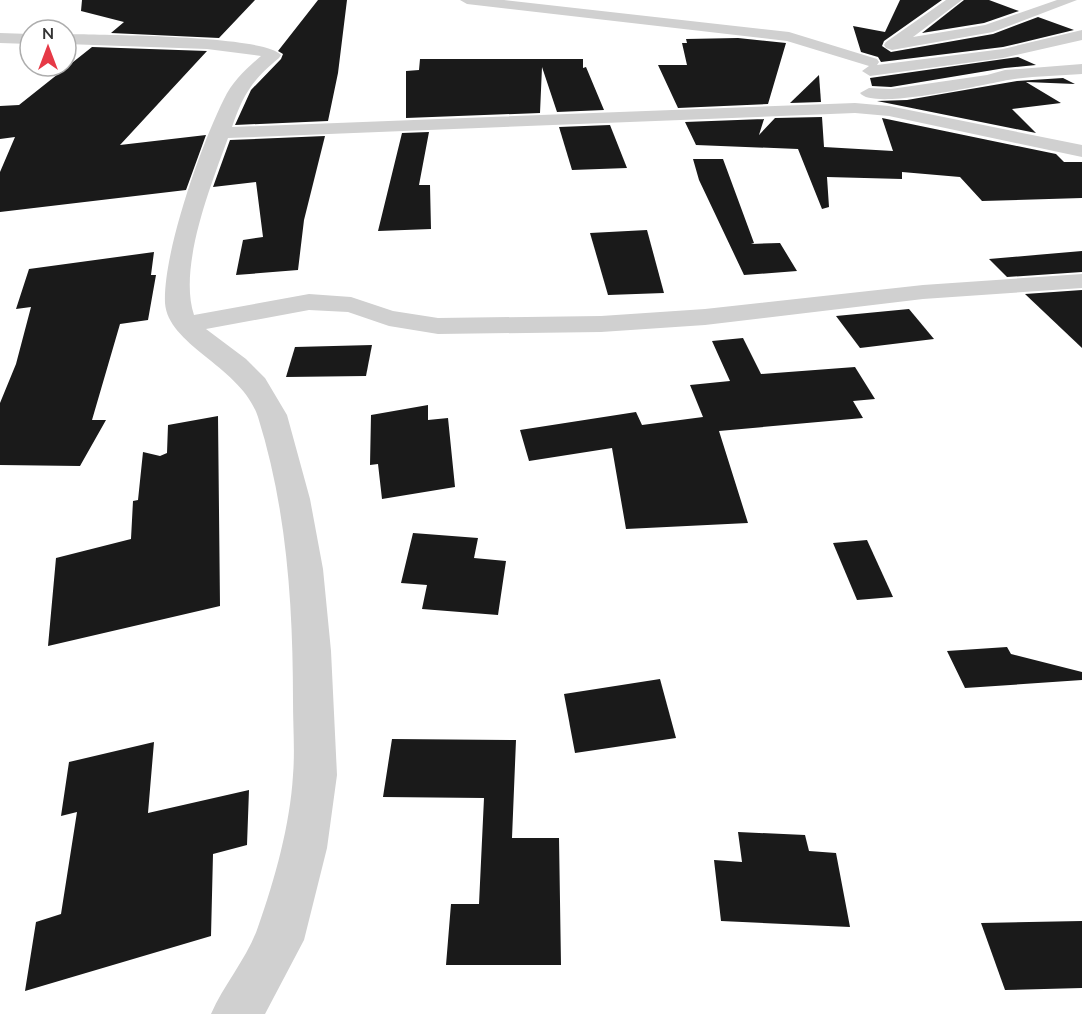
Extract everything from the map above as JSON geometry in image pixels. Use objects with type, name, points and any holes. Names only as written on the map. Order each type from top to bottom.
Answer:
[{"type":"street","points":[[467,0],[789,37],[870,67],[988,57],[1035,48],[1082,35]]},
{"type":"street","points":[[869,101],[870,67],[876,54],[955,0]]},
{"type":"street","points":[[892,45],[988,29],[1070,0]]},
{"type":"street","points":[[0,38],[18,39]]},
{"type":"street","points":[[78,39],[154,42],[256,50],[273,56],[251,73],[238,88],[219,133],[182,252],[178,304],[184,325],[237,365],[255,385],[272,415],[294,499],[305,569],[312,651],[315,775],[304,848],[279,940],[237,1014]]},
{"type":"street","points":[[219,133],[869,101],[891,94],[990,80],[1005,75],[1082,69]]},
{"type":"street","points":[[869,101],[1082,151]]},
{"type":"street","points":[[184,325],[309,302],[351,305],[389,318],[438,326],[601,324],[705,317],[923,292],[1082,281]]},
{"type":"building","points":[[82,0],[255,0],[219,38],[111,33],[124,22],[81,11]]},
{"type":"building","points":[[318,0],[347,0],[338,73],[328,121],[235,125],[251,90],[281,59],[283,54],[278,51]]},
{"type":"building","points":[[900,0],[942,0],[884,41],[882,46],[891,52],[993,34],[1038,17],[1074,30],[1003,47],[881,62],[878,57],[861,52],[853,26],[885,32]]},
{"type":"building","points":[[964,0],[989,0],[1019,11],[984,23],[922,33]]},
{"type":"building","points":[[738,38],[786,43],[768,104],[678,108],[658,65],[687,65],[682,43],[687,43],[686,39]]},
{"type":"building","points":[[92,47],[207,51],[120,145],[206,135],[186,190],[0,212],[0,172],[15,137],[0,139],[0,106],[19,105],[53,78],[78,78],[78,58]]},
{"type":"building","points":[[1018,57],[1036,65],[891,87],[872,86],[870,78]]},
{"type":"building","points":[[420,59],[583,59],[583,68],[586,67],[604,110],[557,112],[542,67],[540,113],[406,118],[406,71],[419,70]]},
{"type":"building","points":[[819,75],[821,102],[790,103]]},
{"type":"building","points":[[1063,78],[1075,84],[1026,82],[1061,103],[1012,109],[1036,133],[877,101],[907,100],[1017,81]]},
{"type":"building","points":[[822,117],[824,147],[893,151],[882,118],[1056,154],[1064,162],[1082,162],[1082,198],[982,201],[960,177],[902,172],[902,179],[827,177],[829,207],[822,209],[798,149],[696,145],[685,122],[764,119],[759,135],[775,118]]},
{"type":"building","points":[[610,125],[627,168],[572,170],[559,127]]},
{"type":"building","points":[[429,132],[419,185],[430,185],[431,229],[378,231],[402,133]]},
{"type":"building","points":[[325,136],[304,220],[298,270],[236,275],[243,240],[263,237],[256,182],[213,187],[230,140]]},
{"type":"building","points":[[693,159],[723,159],[754,243],[751,244],[780,243],[797,271],[744,275],[699,180]]},
{"type":"building","points":[[647,230],[664,293],[608,295],[590,233]]},
{"type":"building","points":[[1082,251],[1082,272],[1007,277],[989,259]]},
{"type":"building","points":[[154,252],[151,275],[156,275],[148,320],[120,324],[92,420],[106,420],[80,466],[0,465],[0,403],[16,364],[31,307],[16,309],[29,269]]},
{"type":"building","points":[[1082,290],[1082,348],[1025,294]]},
{"type":"building","points":[[909,309],[934,339],[860,348],[836,316]]},
{"type":"building","points":[[743,338],[761,374],[855,367],[875,399],[853,401],[863,418],[719,431],[748,523],[626,529],[612,448],[529,461],[520,430],[636,412],[642,425],[703,417],[690,385],[730,381],[712,341]]},
{"type":"building","points":[[372,345],[366,376],[286,377],[295,347]]},
{"type":"building","points":[[428,405],[428,420],[448,418],[455,487],[382,499],[378,464],[370,465],[371,415]]},
{"type":"building","points":[[218,416],[220,606],[48,646],[56,558],[131,539],[133,501],[138,500],[143,452],[160,456],[167,453],[168,425]]},
{"type":"building","points":[[413,533],[478,538],[474,558],[506,561],[498,615],[422,609],[427,585],[401,583]]},
{"type":"building","points":[[867,540],[893,597],[857,600],[833,543]]},
{"type":"building","points":[[1007,647],[1011,654],[1082,672],[1082,680],[965,688],[947,651]]},
{"type":"building","points":[[660,679],[676,738],[575,753],[564,694]]},
{"type":"building","points":[[392,739],[516,740],[512,838],[559,838],[561,965],[446,965],[451,904],[479,904],[484,798],[383,797]]},
{"type":"building","points":[[154,742],[148,813],[249,790],[247,845],[213,854],[211,936],[25,991],[36,922],[61,914],[77,812],[61,816],[69,762]]},
{"type":"building","points":[[738,832],[805,835],[809,851],[836,853],[850,927],[721,921],[714,860],[742,862]]},
{"type":"building","points":[[1082,921],[1082,988],[1005,990],[981,923]]}]
